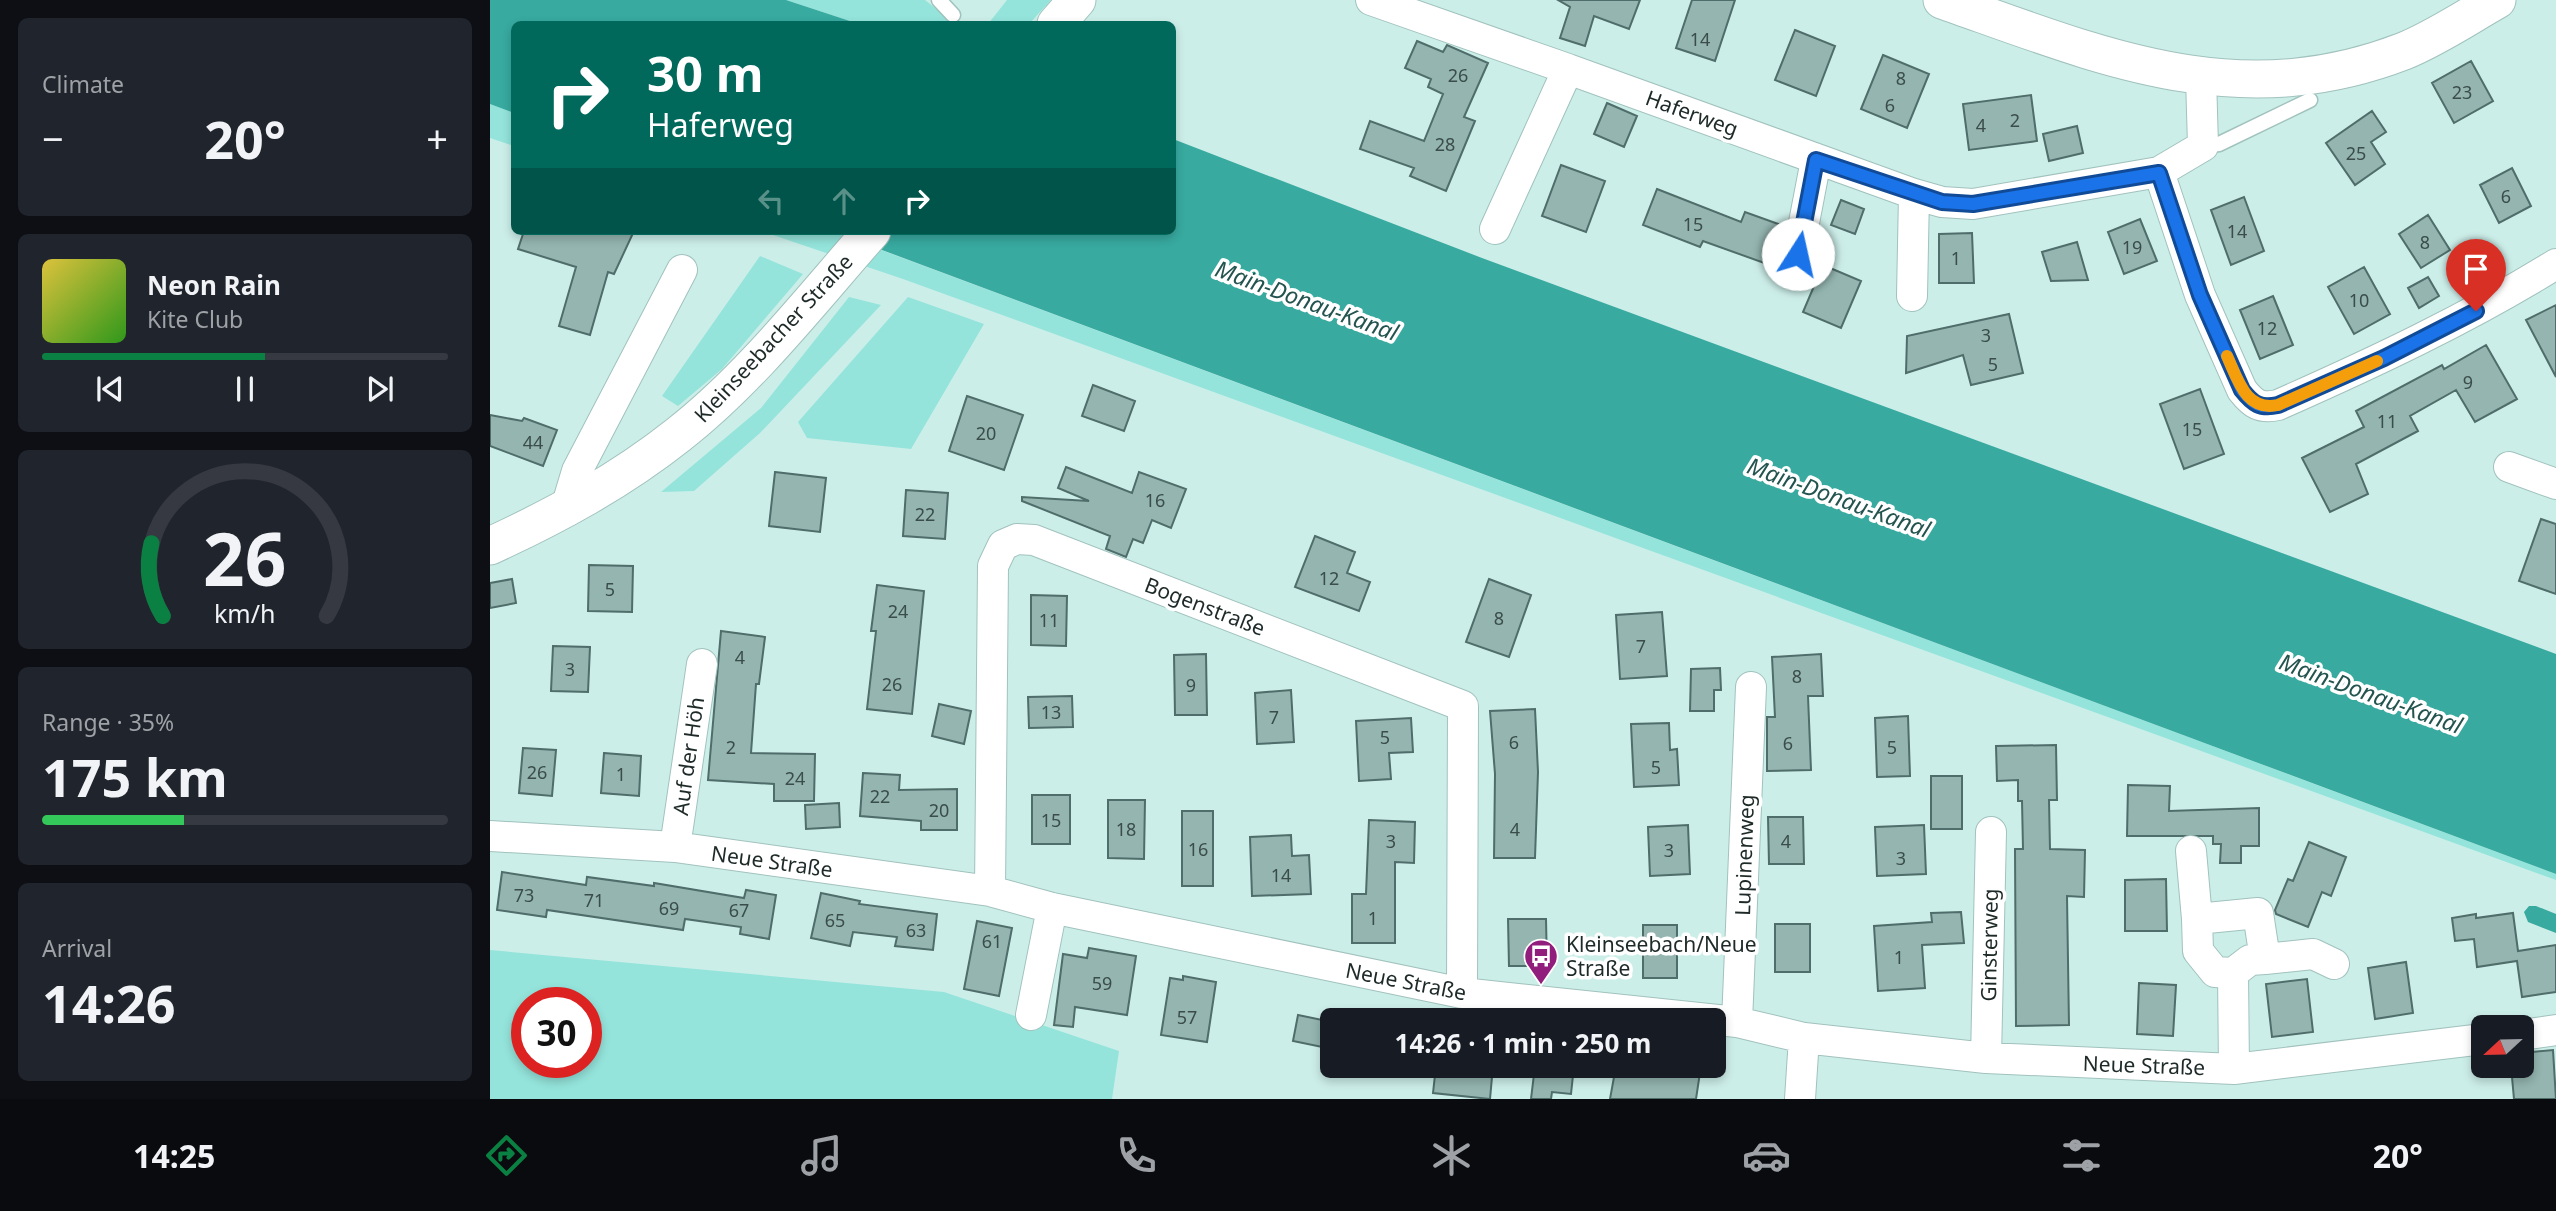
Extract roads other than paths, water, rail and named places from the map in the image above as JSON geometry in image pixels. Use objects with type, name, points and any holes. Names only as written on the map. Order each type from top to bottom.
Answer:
[{"type":"street","points":[[1059,21],[1077,0]]},
{"type":"street","name":"Haferweg","points":[[1371,0],[1816,160],[1942,202],[1973,204],[2159,173],[2203,146]]},
{"type":"street","points":[[1942,0],[2109,58],[2201,78],[2322,73],[2367,64],[2407,50],[2497,0]]},
{"type":"street","points":[[1495,229],[1568,69]]},
{"type":"street","points":[[2201,78],[2203,146]]},
{"type":"street","points":[[1798,254],[1816,160]]},
{"type":"street","points":[[2159,173],[2200,295],[2242,390],[2252,403],[2265,408],[2278,405],[2384,358],[2499,299],[2556,264]]},
{"type":"street","points":[[1912,296],[1914,194]]},
{"type":"street","name":"Kleinseebacher Straße","points":[[490,545],[565,511],[638,465],[698,418],[821,290],[869,235]]},
{"type":"street","points":[[565,511],[577,471],[682,270]]},
{"type":"street","points":[[2509,467],[2556,484]]},
{"type":"street","name":"Bogenstraße","points":[[990,891],[993,566],[1003,545],[1017,539],[1034,540],[1463,706],[1462,993]]},
{"type":"street","name":"Auf der Höh","points":[[675,848],[702,664]]},
{"type":"street","name":"Lupinenweg","points":[[1737,1022],[1751,687]]},
{"type":"street","name":"Ginsterweg","points":[[1986,1058],[1991,832]]},
{"type":"street","name":"Neue Straße","points":[[490,836],[675,848],[990,891],[1052,908],[1462,993],[1737,1022],[1804,1038],[1986,1058],[2234,1069],[2471,1040]]},
{"type":"street","points":[[2191,851],[2199,951],[2215,972],[2233,973],[2250,960],[2313,954],[2333,964]]},
{"type":"street","points":[[1031,1015],[1052,908]]},
{"type":"street","points":[[2197,919],[2258,913],[2264,959]]},
{"type":"street","points":[[2233,973],[2234,1069]]},
{"type":"street","points":[[2534,1033],[2556,1030]]},
{"type":"street","points":[[1800,1099],[1804,1038]]},
{"type":"lane","points":[[939,0],[953,15]]},
{"type":"lane","points":[[2203,146],[2219,144],[2310,100]]},
{"type":"water","points":[[490,0],[786,0],[850,21],[511,21],[511,112],[490,104]]},
{"type":"water","name":"Main-Donau-Kanal","points":[[1176,140],[1482,258],[2556,654],[2556,874],[842,235],[1176,235]]},
{"type":"water","points":[[2529,906],[2556,914],[2556,933],[2528,922],[2524,912]]},
{"type":"place","name":"Kleinseebach/Neue Straße","points":[[1541,986]]}]
